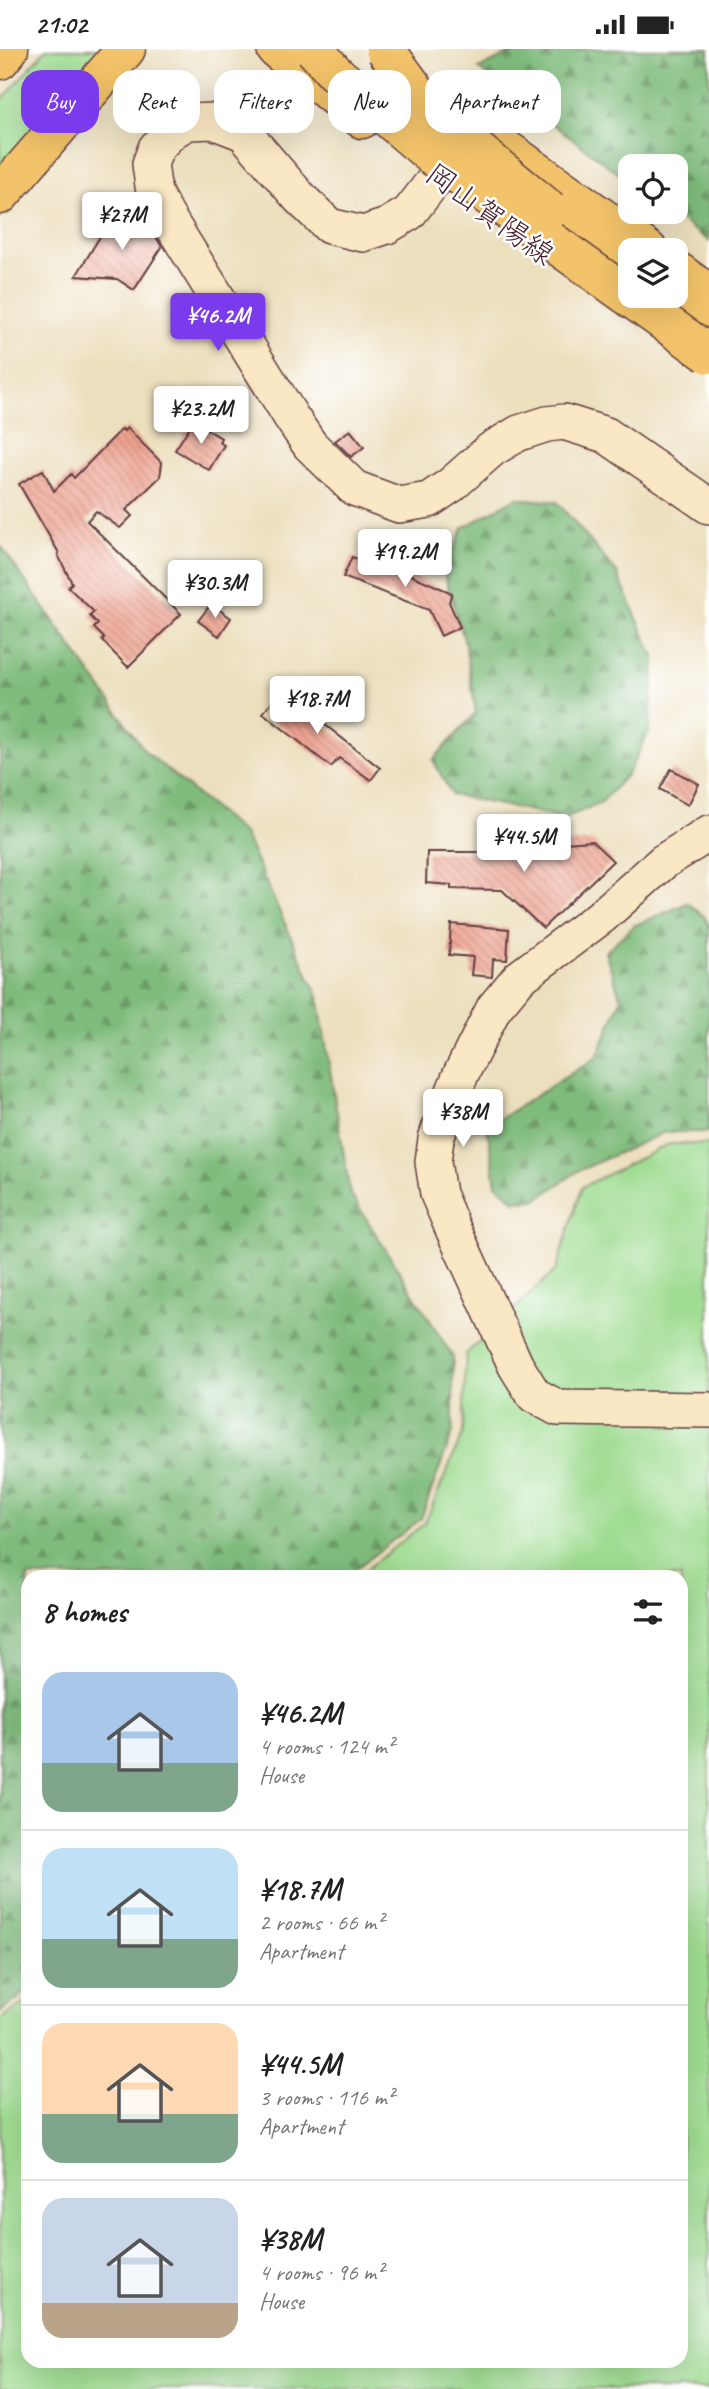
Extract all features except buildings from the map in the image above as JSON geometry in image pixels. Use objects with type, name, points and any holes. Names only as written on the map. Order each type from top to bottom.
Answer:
[{"type":"main road","points":[[0,60],[9,49]]},
{"type":"main road","points":[[0,195],[125,49]]},
{"type":"main road","name":"岡山賀陽線","points":[[276,49],[437,177],[709,371]]},
{"type":"main road","points":[[314,49],[335,73],[431,155],[709,354]]},
{"type":"main road","name":"岡山賀陽線","points":[[371,49],[425,90]]},
{"type":"main road","points":[[385,49],[433,114],[533,198],[618,258]]},
{"type":"main road","name":"岡山賀陽線","points":[[483,133],[631,238]]},
{"type":"main road","points":[[688,279],[709,294]]},
{"type":"main road","points":[[687,308],[709,324]]},
{"type":"street","points":[[470,133],[409,213],[387,226],[363,234],[329,226],[300,198],[244,133],[213,121],[187,122],[172,131],[156,148],[150,164],[155,193],[166,215],[291,417],[310,445],[354,488],[398,505],[429,500],[451,485],[492,449],[519,433],[564,422],[606,435],[709,506]]},
{"type":"street","points":[[709,833],[663,862],[602,915],[519,978],[494,1008],[461,1075],[436,1139],[433,1161],[438,1194],[453,1229],[516,1366],[534,1395],[558,1408],[709,1410]]},
{"type":"green space","points":[[46,49],[109,49],[91,70],[28,70]]},
{"type":"green space","points":[[518,49],[709,49],[709,241],[686,224],[688,154],[618,154],[618,173],[561,130],[561,70],[479,69]]},
{"type":"green space","points":[[21,78],[21,133],[37,133],[0,177],[0,102]]},
{"type":"green space","points":[[516,498],[557,502],[617,573],[655,659],[649,732],[628,773],[601,803],[565,818],[452,795],[433,760],[476,713],[465,643],[444,573],[463,528]]},
{"type":"green space","points":[[0,545],[145,751],[244,834],[318,996],[350,1193],[453,1357],[453,1431],[421,1519],[354,1570],[21,1570],[21,1996],[0,2012]]},
{"type":"green space","points":[[688,903],[704,916],[709,925],[709,1132],[665,1132],[578,1171],[536,1200],[515,1201],[496,1184],[487,1127],[597,1057],[621,999],[605,952],[633,926]]},
{"type":"green space","points":[[669,1144],[709,1144],[709,2389],[0,2389],[0,2020],[21,2006],[21,2368],[688,2368],[688,1570],[365,1570],[425,1523],[463,1433],[466,1354],[556,1270],[582,1187]]}]
